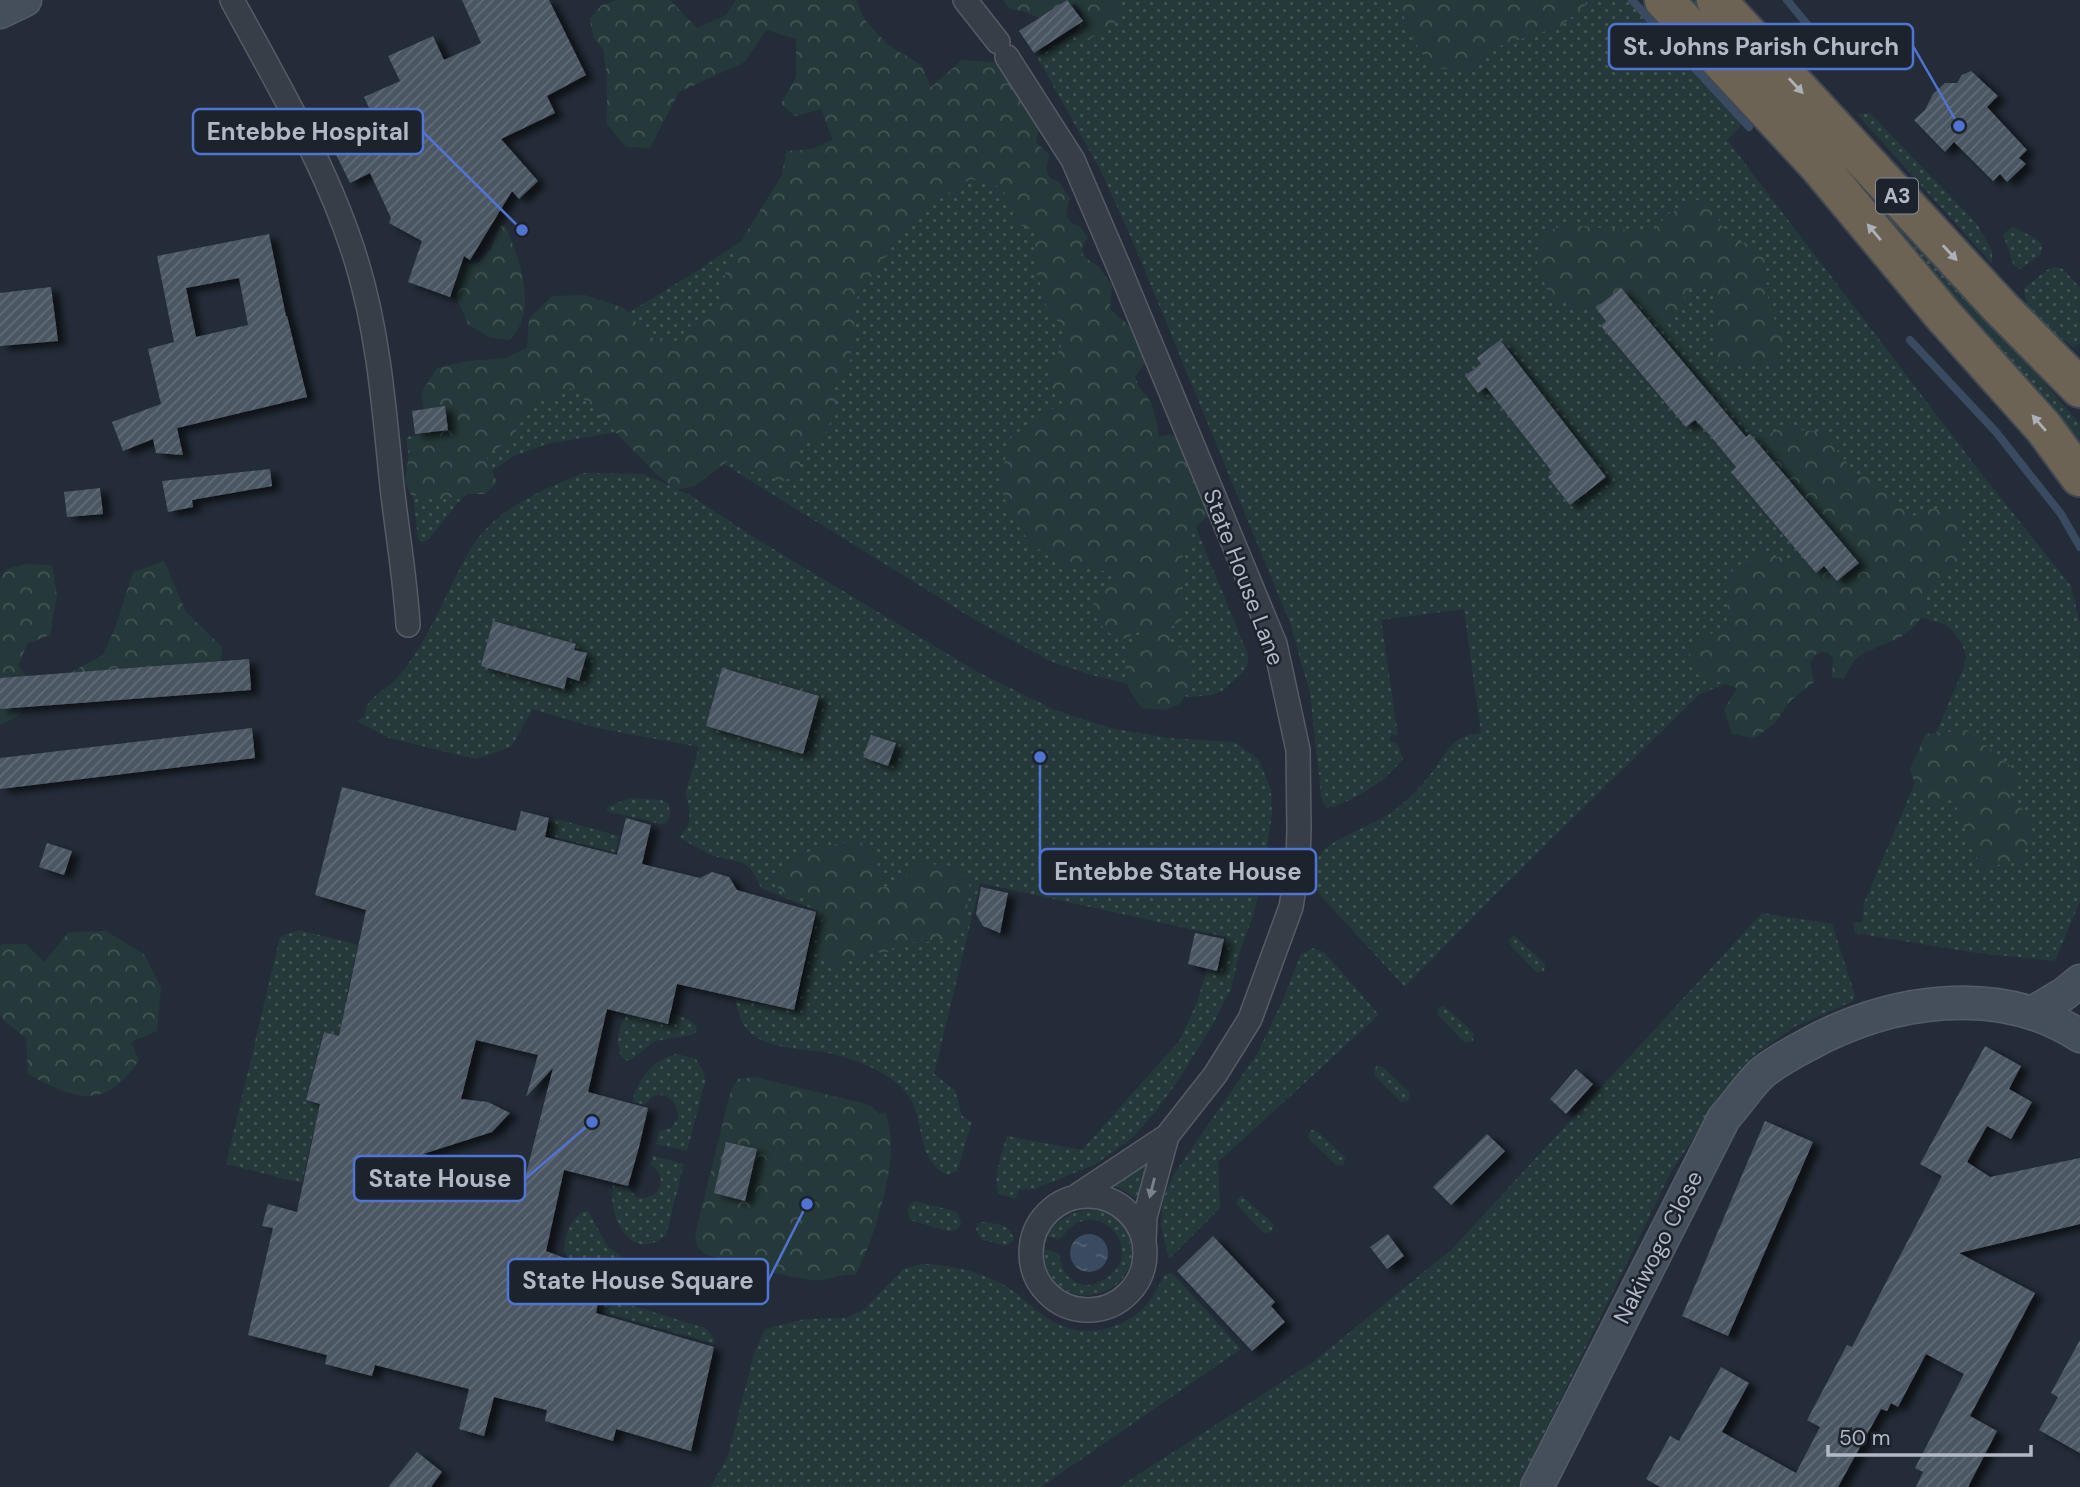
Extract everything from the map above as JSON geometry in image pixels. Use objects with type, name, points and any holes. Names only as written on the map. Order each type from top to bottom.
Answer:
[{"type":"highway","name":"A3","points":[[1664,0],[1818,165],[1943,315],[2044,428],[2080,477]]},
{"type":"highway","name":"A3","points":[[1716,0],[2000,307],[2080,388]]},
{"type":"street","points":[[0,12],[25,0]]},
{"type":"street","points":[[232,0],[313,150],[358,265],[373,332],[384,401],[408,625]]},
{"type":"street","name":"State House Lane","points":[[965,0],[1004,52],[1073,160],[1275,644],[1298,750],[1300,829],[1291,907],[1250,1019],[1215,1075],[1167,1136]]},
{"type":"street","points":[[2034,1012],[2080,981]]},
{"type":"street","name":"Nakiwogo Close","points":[[1537,1487],[1724,1118],[1762,1073],[1817,1040],[1880,1014],[1919,1006],[1957,1003],[2002,1005],[2034,1012],[2080,1036]]},
{"type":"street","points":[[1167,1136],[1145,1217],[1145,1256],[1142,1272],[1135,1285],[1125,1296],[1098,1309],[1068,1307],[1054,1299],[1043,1288],[1033,1270],[1031,1240],[1035,1228],[1061,1201],[1078,1195],[1167,1136]]},
{"type":"street","points":[[1078,1195],[1100,1196],[1120,1205],[1135,1221],[1144,1241]]},
{"type":"green space","points":[[616,0],[670,0],[697,28],[726,15],[736,0],[856,0],[865,20],[888,45],[921,65],[931,87],[962,60],[1017,64],[1042,115],[1036,142],[1049,155],[1045,176],[1059,182],[1070,199],[1064,219],[1081,227],[1087,237],[1080,254],[1099,267],[1112,286],[1110,309],[1144,339],[1146,361],[1131,383],[1148,399],[1159,437],[1169,434],[1184,440],[1218,490],[1209,516],[1194,528],[1181,561],[1185,617],[1170,628],[1170,645],[1184,648],[1191,663],[1192,676],[1180,704],[1164,710],[1142,708],[1129,688],[1125,669],[1127,660],[1143,630],[1123,639],[1110,633],[1098,620],[1093,600],[1115,573],[1061,564],[1031,544],[1011,516],[999,483],[1011,437],[1063,402],[1048,384],[1053,364],[1067,332],[1047,309],[1036,269],[1035,231],[1017,224],[1007,197],[998,186],[991,183],[970,179],[933,204],[901,235],[858,295],[850,362],[834,381],[837,404],[826,434],[800,446],[800,474],[783,481],[761,476],[729,460],[695,486],[676,490],[655,473],[573,388],[533,404],[509,441],[486,455],[497,483],[485,494],[442,499],[411,495],[405,482],[410,446],[426,426],[421,393],[437,368],[468,361],[506,358],[527,348],[529,319],[552,296],[585,295],[624,308],[649,337],[676,341],[719,302],[725,274],[741,241],[782,175],[786,151],[812,149],[833,140],[821,109],[795,116],[781,104],[796,77],[796,39],[766,30],[745,62],[679,92],[650,148],[626,147],[607,124],[607,75],[603,49],[593,37],[590,18],[602,5]]},
{"type":"green space","points":[[1003,0],[1119,0],[1121,10],[1113,28],[1086,40],[1079,37],[1077,29],[1083,15],[1076,4],[1063,7],[1044,20],[1010,9]]},
{"type":"green space","points":[[1076,0],[1629,0],[1743,124],[1727,140],[1981,473],[2071,586],[2080,624],[2080,901],[2055,961],[1977,953],[1855,933],[1853,922],[1862,922],[1864,903],[1964,667],[1966,656],[1962,644],[1944,624],[1902,612],[1700,694],[1405,987],[1319,894],[1315,868],[1318,858],[1327,847],[1381,819],[1404,802],[1426,780],[1452,745],[1463,737],[1481,733],[1464,609],[1381,620],[1398,736],[1392,734],[1389,740],[1398,745],[1403,759],[1370,789],[1328,808],[1321,795],[1310,693],[1290,623],[1134,244],[1101,171],[1037,57],[1090,23]]},
{"type":"green space","points":[[1400,0],[1585,0],[1586,5],[1561,26],[1500,46],[1470,70],[1433,68],[1412,36],[1404,19]]},
{"type":"green space","points":[[1682,0],[1696,0],[1964,290],[2080,424],[2080,440],[1977,321]]},
{"type":"green space","points":[[1870,113],[1977,224],[1992,251],[1992,264],[1857,114]]},
{"type":"green space","points":[[1020,121],[1047,171],[1093,274],[1248,655],[1248,664],[1243,672],[1224,690],[1211,695],[1190,697],[1169,694],[1092,675],[1050,661],[967,615],[690,443],[623,431],[547,444],[514,456],[487,474],[461,499],[429,539],[422,543],[418,538],[406,437],[435,432],[741,241]]},
{"type":"green space","points":[[1706,196],[1730,241],[1746,243],[1764,255],[1769,306],[1784,340],[1776,363],[1748,367],[1718,362],[1712,334],[1716,306],[1708,282],[1685,291],[1684,306],[1663,321],[1636,313],[1576,306],[1550,296],[1537,266],[1541,234],[1564,225],[1652,232],[1668,214]]},
{"type":"green space","points":[[505,225],[521,269],[525,300],[518,329],[509,340],[488,337],[468,324],[449,280],[448,253],[462,264],[478,263],[491,249],[499,227]]},
{"type":"green space","points":[[2013,227],[2035,238],[2042,245],[2041,254],[2020,269],[2014,266],[2003,234]]},
{"type":"green space","points":[[2055,267],[2063,269],[2080,288],[2080,343],[2074,348],[2042,323],[2025,298],[2024,288]]},
{"type":"green space","points":[[1780,428],[1822,432],[1857,475],[1872,475],[1912,517],[1926,508],[1960,513],[1963,554],[1933,591],[1922,599],[1925,611],[1911,629],[1895,640],[1858,657],[1844,679],[1832,677],[1833,659],[1827,652],[1817,653],[1810,662],[1814,682],[1790,701],[1774,724],[1754,738],[1732,734],[1724,710],[1737,688],[1698,675],[1689,652],[1700,638],[1726,628],[1733,568],[1762,554],[1801,562],[1817,562],[1831,545],[1828,520],[1815,518],[1775,479],[1765,437]]},
{"type":"green space","points":[[584,473],[644,474],[690,495],[755,538],[976,671],[1055,710],[1110,728],[1169,738],[1235,742],[1259,760],[1271,790],[1272,814],[1263,874],[1231,989],[1177,1082],[1132,1138],[1096,1164],[1035,1189],[1019,1190],[1015,1199],[999,1194],[997,1172],[1007,1136],[1082,1150],[1180,1040],[1197,1002],[1207,970],[1219,972],[1227,937],[980,883],[934,1074],[955,1090],[962,1116],[972,1122],[957,1171],[947,1175],[931,1161],[911,1100],[893,1081],[868,1066],[842,1056],[774,1045],[754,1036],[747,1029],[735,999],[797,1011],[818,911],[761,888],[751,870],[741,862],[709,854],[679,837],[689,823],[689,806],[685,794],[699,747],[597,728],[533,709],[511,747],[476,759],[389,738],[357,721],[365,716],[371,700],[395,680],[411,660],[480,536],[492,523],[520,502]]},
{"type":"green space","points":[[164,561],[186,612],[222,647],[220,679],[64,676],[103,655],[115,628],[133,572]]},
{"type":"green space","points":[[27,564],[52,565],[57,596],[50,635],[27,644],[18,666],[33,682],[19,716],[0,725],[0,579],[7,569]]},
{"type":"green space","points":[[1968,730],[2017,772],[2010,794],[2034,824],[2022,859],[1994,866],[1980,866],[1953,799],[1933,806],[1917,792],[1910,769],[1926,734]]},
{"type":"green space","points":[[630,798],[662,800],[669,804],[670,817],[666,823],[660,824],[607,811],[607,807]]},
{"type":"green space","points":[[553,818],[619,836],[615,853],[548,835]]},
{"type":"green space","points":[[859,840],[876,861],[881,888],[903,880],[919,863],[962,867],[970,887],[964,926],[947,941],[902,943],[887,952],[870,953],[837,966],[819,954],[823,920],[806,898],[778,889],[779,872],[792,859],[803,854]]},
{"type":"green space","points":[[1762,913],[1832,924],[1855,995],[1853,1001],[1796,1026],[1757,1053],[1734,1078],[1672,1170],[1518,1487],[1119,1487],[1313,1362],[1451,1250]]},
{"type":"green space","points":[[299,930],[358,945],[345,1002],[412,1020],[405,1054],[323,1032],[305,1101],[389,1122],[382,1146],[313,1132],[302,1183],[226,1164],[280,937]]},
{"type":"green space","points":[[106,931],[145,955],[161,988],[157,1031],[131,1042],[139,1060],[126,1076],[101,1094],[88,1096],[60,1090],[28,1074],[26,1038],[4,1021],[0,1014],[0,946],[26,944],[44,962],[69,932]]},
{"type":"green space","points":[[1514,935],[1545,964],[1544,971],[1536,972],[1510,945],[1509,939]]},
{"type":"green space","points":[[1314,948],[1325,953],[1379,1015],[1218,1162],[1220,1208],[1169,1259],[1161,1225],[1163,1199],[1174,1174],[1257,1054],[1301,954]]},
{"type":"green space","points":[[1443,1005],[1474,1033],[1473,1041],[1465,1043],[1438,1015],[1437,1009]]},
{"type":"green space","points":[[640,1009],[639,1018],[670,1025],[672,1013],[683,1017],[695,1025],[696,1032],[655,1041],[629,1061],[622,1058],[619,1035],[628,1013]]},
{"type":"green space","points":[[675,1054],[695,1058],[704,1072],[705,1082],[687,1151],[656,1144],[659,1131],[671,1128],[678,1118],[671,1100],[661,1095],[650,1099],[645,1105],[632,1102],[638,1085],[647,1072],[658,1062]]},
{"type":"green space","points":[[1376,1066],[1382,1066],[1410,1093],[1408,1101],[1401,1102],[1374,1075]]},
{"type":"green space","points":[[755,1077],[862,1103],[871,1106],[879,1114],[886,1112],[891,1144],[884,1197],[874,1231],[855,1275],[818,1280],[799,1278],[706,1255],[697,1246],[695,1235],[731,1090],[738,1079]]},
{"type":"green space","points":[[1311,1130],[1317,1131],[1345,1157],[1344,1165],[1337,1166],[1309,1139]]},
{"type":"green space","points":[[653,1156],[684,1164],[666,1235],[653,1243],[642,1244],[632,1241],[618,1223],[612,1198],[613,1185],[628,1188],[637,1198],[651,1196],[661,1182],[657,1170],[651,1165]]},
{"type":"green space","points":[[1152,1158],[1138,1200],[1114,1184]]},
{"type":"green space","points":[[1242,1196],[1273,1224],[1272,1232],[1264,1233],[1237,1205],[1237,1199]]},
{"type":"green space","points":[[916,1201],[957,1212],[961,1222],[959,1226],[948,1231],[910,1220],[907,1210],[911,1203]]},
{"type":"green space","points":[[1093,1209],[1114,1215],[1120,1220],[1128,1235],[1132,1258],[1127,1272],[1118,1283],[1106,1291],[1080,1295],[1067,1291],[1056,1283],[1047,1267],[1043,1248],[1059,1254],[1065,1272],[1080,1284],[1096,1283],[1115,1271],[1121,1259],[1121,1247],[1117,1235],[1108,1226],[1097,1221],[1084,1221],[1070,1228],[1059,1240],[1047,1236],[1056,1224],[1067,1216]]},
{"type":"green space","points":[[588,1211],[608,1247],[637,1267],[637,1276],[605,1276],[606,1273],[581,1264],[579,1269],[569,1258],[565,1246],[567,1234],[576,1218]]},
{"type":"green space","points":[[982,1222],[1006,1227],[1014,1240],[1006,1246],[981,1239],[976,1230]]},
{"type":"green space","points":[[922,1264],[952,1267],[991,1278],[1052,1321],[1065,1327],[1091,1331],[1116,1325],[1139,1312],[1156,1292],[1165,1274],[1172,1273],[1241,1349],[1041,1487],[710,1487],[727,1459],[754,1354],[765,1329],[805,1319],[846,1318],[864,1309],[903,1269]]},
{"type":"green space","points":[[601,1296],[705,1328],[712,1335],[715,1344],[598,1311]]},
{"type":"water","points":[[1089,1234],[1103,1239],[1108,1253],[1103,1267],[1089,1272],[1075,1267],[1070,1253],[1075,1239]]},
{"type":"building","points":[[462,0],[549,0],[586,75],[547,96],[555,113],[501,139],[538,181],[519,199],[512,191],[470,260],[464,256],[450,297],[408,282],[422,241],[389,223],[391,218],[370,173],[350,183],[326,134],[371,112],[364,97],[400,81],[388,56],[433,36],[444,60],[481,43]]},
{"type":"building","points":[[1067,0],[1083,21],[1034,53],[1019,31]]},
{"type":"building","points":[[1971,71],[1998,96],[1987,107],[2027,150],[2019,158],[2026,164],[2007,182],[2000,174],[1993,181],[1954,142],[1945,152],[1914,120],[1925,110],[1933,94],[1945,83],[1957,83],[1962,75]]},
{"type":"building","points":[[269,234],[307,397],[177,428],[183,455],[156,453],[153,439],[123,451],[112,422],[161,404],[148,349],[174,342],[157,256]],"holes":[[[239,278],[248,325],[196,337],[186,288]]]},
{"type":"building","points":[[51,287],[58,341],[0,346],[0,293]]},
{"type":"building","points":[[1621,288],[1746,437],[1750,434],[1859,563],[1837,581],[1824,566],[1816,573],[1731,472],[1736,467],[1709,434],[1695,420],[1686,427],[1601,326],[1606,321],[1596,308]]},
{"type":"building","points":[[1500,340],[1606,477],[1570,505],[1548,477],[1553,473],[1486,387],[1478,393],[1465,376],[1481,364],[1477,358]]},
{"type":"building","points":[[445,406],[448,430],[415,434],[412,411]]},
{"type":"building","points":[[270,469],[272,486],[192,500],[193,507],[168,512],[162,481]]},
{"type":"building","points":[[100,488],[103,514],[67,517],[64,492]]},
{"type":"building","points":[[493,621],[576,644],[574,650],[587,653],[579,681],[567,677],[564,689],[481,666]]},
{"type":"building","points":[[249,659],[251,690],[0,709],[0,678]]},
{"type":"building","points":[[722,668],[819,696],[803,754],[706,726]]},
{"type":"building","points":[[252,728],[255,758],[0,789],[0,758]]},
{"type":"building","points":[[871,735],[896,743],[888,766],[863,757]]},
{"type":"building","points":[[342,787],[516,831],[521,811],[549,818],[545,837],[617,855],[626,818],[651,825],[642,864],[700,878],[712,872],[729,877],[737,890],[816,912],[794,1010],[677,984],[668,1024],[607,1009],[588,1092],[648,1108],[639,1147],[628,1186],[564,1170],[546,1251],[604,1273],[596,1313],[714,1347],[691,1451],[616,1429],[613,1441],[545,1421],[547,1410],[494,1397],[484,1436],[459,1429],[469,1389],[375,1365],[372,1376],[325,1364],[327,1355],[248,1335],[273,1228],[262,1226],[268,1204],[297,1212],[320,1104],[306,1100],[324,1032],[339,1036],[366,910],[315,895]],"holes":[[[476,1040],[538,1055],[526,1097],[553,1068],[525,1178],[423,1154],[492,1132],[510,1113],[488,1102],[461,1099]]]},
{"type":"building","points":[[47,843],[72,851],[64,875],[39,867]]},
{"type":"building","points":[[981,887],[1008,893],[1000,933],[983,926],[976,914]]},
{"type":"building","points":[[1195,933],[1224,939],[1217,971],[1188,964]]},
{"type":"building","points":[[1985,1046],[2021,1066],[2009,1089],[2032,1102],[2011,1139],[1987,1126],[1967,1162],[1990,1177],[2080,1158],[2080,1224],[1959,1253],[2035,1293],[1970,1416],[1997,1431],[1968,1487],[1916,1487],[1923,1472],[1915,1468],[1964,1374],[1926,1354],[1898,1407],[1891,1403],[1887,1411],[1881,1409],[1838,1487],[1660,1487],[1646,1479],[1670,1436],[1679,1441],[1721,1367],[1749,1383],[1722,1432],[1796,1473],[1820,1427],[1807,1420],[1847,1345],[1852,1347],[1942,1176],[1920,1164]]},
{"type":"building","points":[[1576,1069],[1593,1084],[1566,1114],[1550,1099]]},
{"type":"building","points":[[1765,1121],[1813,1142],[1728,1336],[1682,1316]]},
{"type":"building","points":[[1487,1134],[1505,1151],[1451,1205],[1433,1187]]},
{"type":"building","points":[[726,1142],[757,1149],[745,1201],[714,1193]]},
{"type":"building","points":[[1388,1234],[1404,1256],[1387,1269],[1370,1247]]},
{"type":"building","points":[[1213,1236],[1275,1302],[1271,1306],[1285,1322],[1252,1351],[1177,1271]]},
{"type":"building","points":[[2080,1340],[2080,1453],[2039,1430],[2058,1397],[2051,1393]]},
{"type":"building","points":[[417,1452],[442,1472],[431,1487],[388,1487]]},
{"type":"waterway","points":[[1632,0],[1749,127]]},
{"type":"waterway","points":[[1787,0],[1834,57]]},
{"type":"waterway","points":[[1910,340],[1996,432],[2061,514],[2080,547]]},
{"type":"place","name":"St. Johns Parish Church","points":[[1959,126]]},
{"type":"place","name":"Entebbe Hospital","points":[[522,230]]},
{"type":"place","name":"Entebbe State House","points":[[1040,757]]},
{"type":"place","name":"State House","points":[[592,1122]]},
{"type":"place","name":"State House Square","points":[[807,1204]]}]
